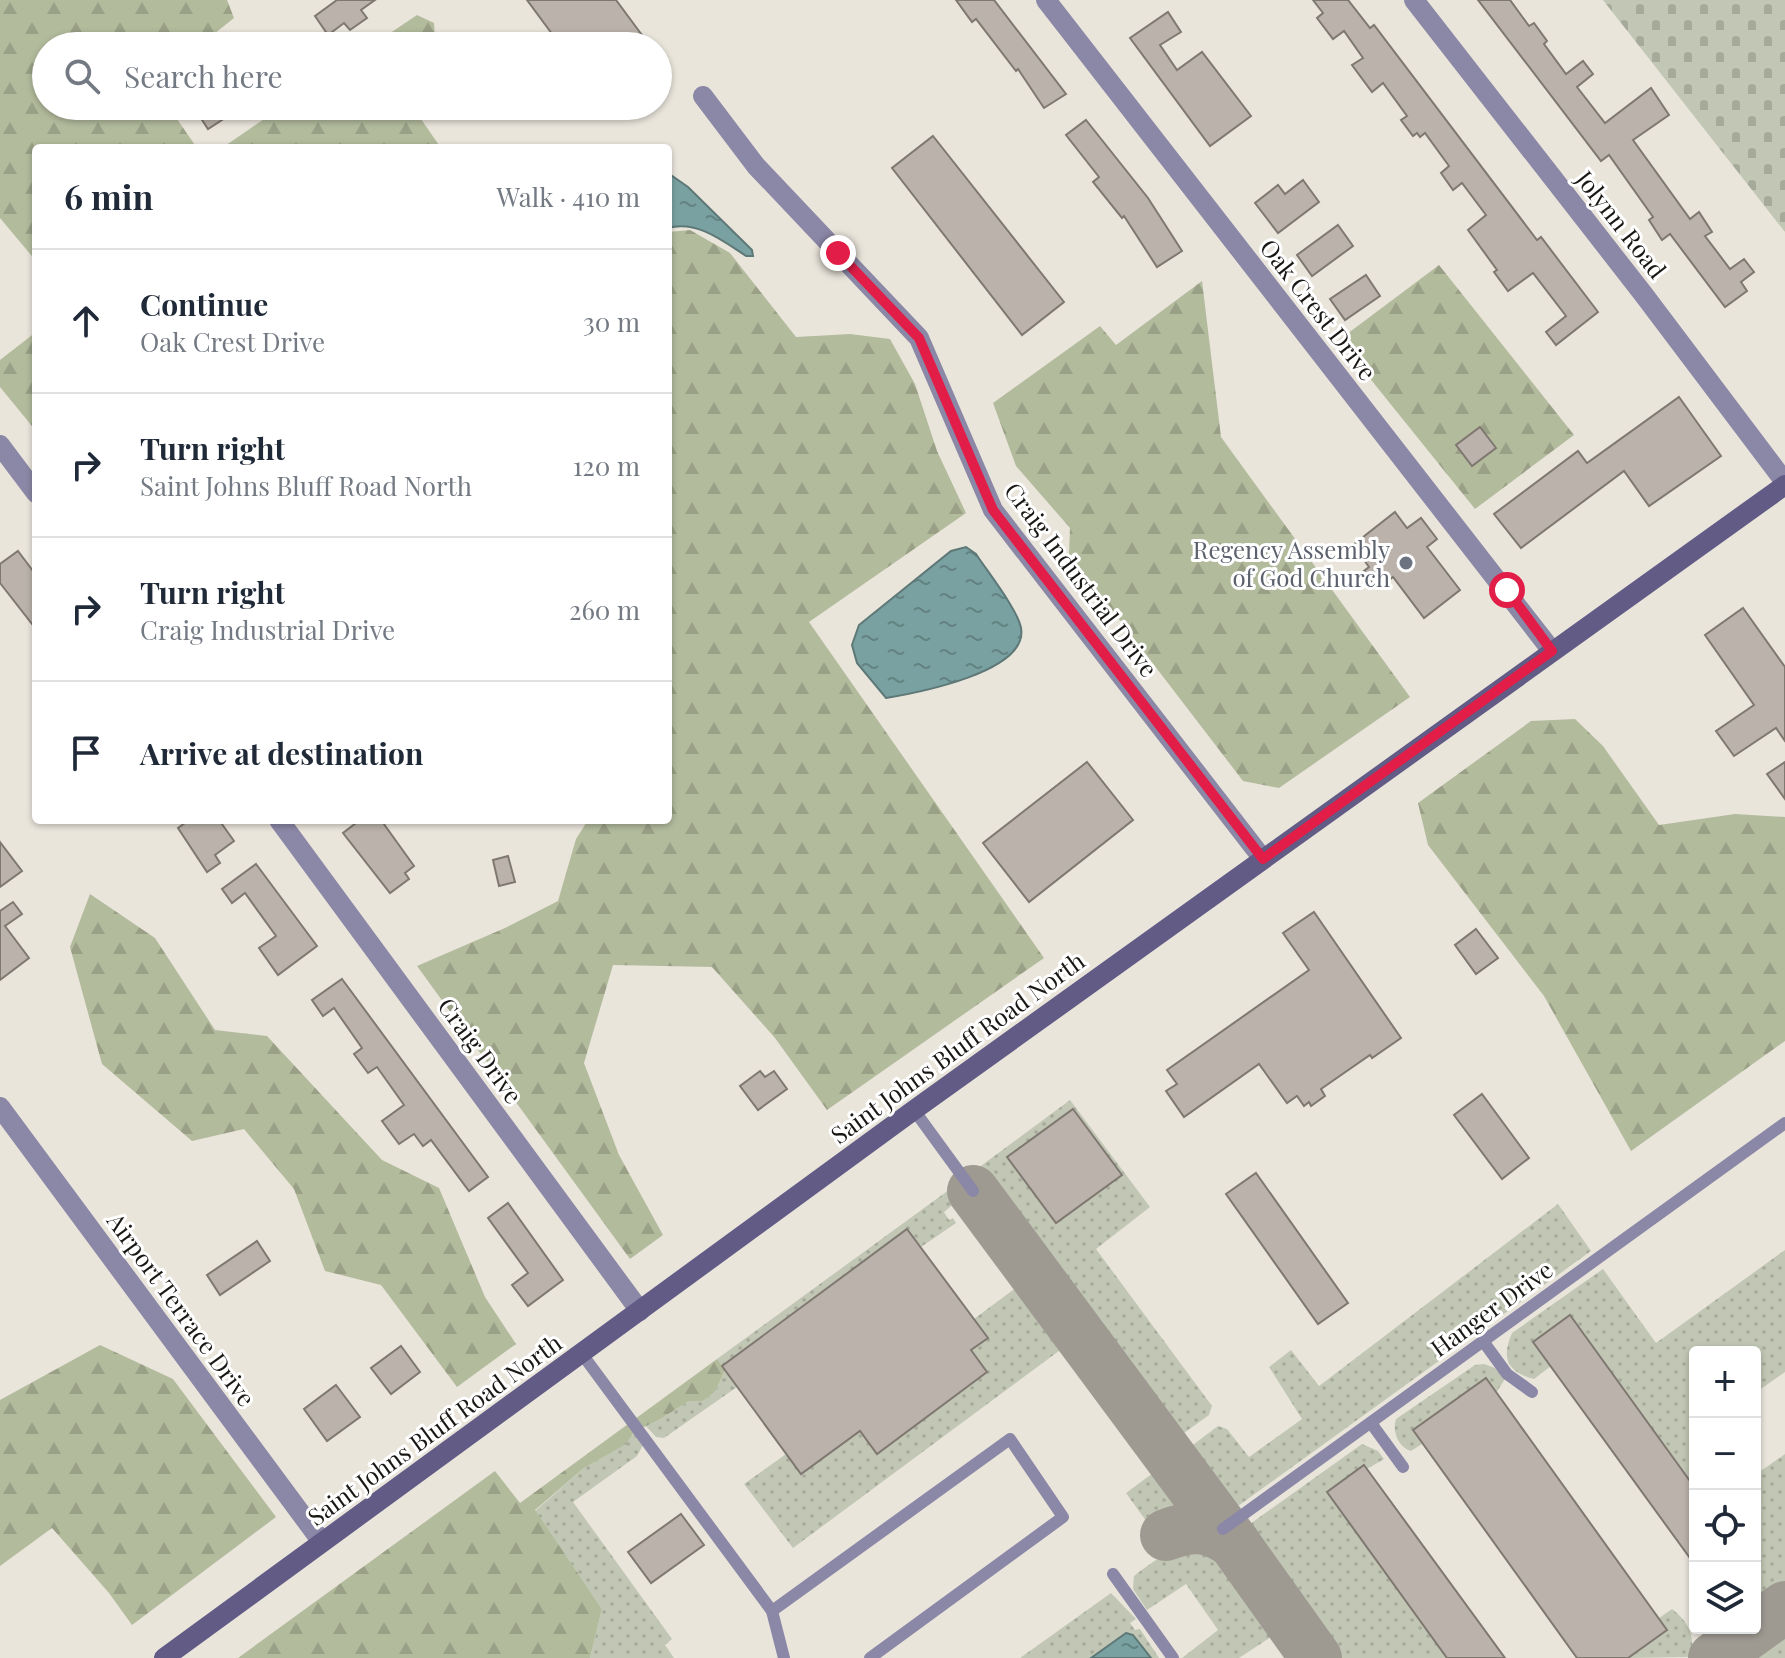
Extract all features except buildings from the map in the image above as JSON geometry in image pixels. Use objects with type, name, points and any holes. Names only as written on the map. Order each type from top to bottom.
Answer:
[{"type":"main road","name":"Saint Johns Bluff Road North","points":[[164,1658],[914,1110],[1785,484]]},
{"type":"street","name":"Oak Crest Drive","points":[[1046,0],[1552,651]]},
{"type":"street","name":"Jolynn Road","points":[[1414,0],[1644,295],[1785,484]]},
{"type":"street","name":"Craig Industrial Drive","points":[[703,96],[756,166],[919,338],[993,510],[1263,859]]},
{"type":"street","points":[[0,445],[32,488]]},
{"type":"street","name":"Craig Drive","points":[[284,824],[640,1311]]},
{"type":"street","name":"Airport Terrace Drive","points":[[0,1107],[322,1542]]},
{"type":"lane","points":[[914,1110],[973,1191]]},
{"type":"lane","name":"Hanger Drive","points":[[1223,1529],[1785,1123]]},
{"type":"lane","points":[[1483,1341],[1507,1374],[1532,1392]]},
{"type":"lane","points":[[582,1354],[772,1611],[784,1658]]},
{"type":"lane","points":[[1371,1423],[1403,1467]]},
{"type":"lane","points":[[772,1611],[1010,1439],[1063,1517],[870,1658]]},
{"type":"lane","points":[[1113,1574],[1173,1658]]},
{"type":"green space","points":[[0,0],[227,0],[234,18],[216,32],[32,32],[32,120],[178,120],[194,144],[32,144],[32,256],[0,218]]},
{"type":"green space","points":[[1603,0],[1785,0],[1785,232]]},
{"type":"green space","points":[[417,15],[434,23],[435,32],[392,32]]},
{"type":"green space","points":[[263,120],[422,120],[438,144],[228,144]]},
{"type":"green space","points":[[690,230],[730,253],[796,337],[850,334],[890,339],[915,384],[937,451],[966,513],[809,622],[1044,958],[827,1110],[775,1038],[712,967],[613,965],[584,1063],[619,1155],[663,1235],[630,1259],[417,966],[558,901],[576,839],[585,824],[672,824],[672,232]]},
{"type":"green space","points":[[1439,265],[1574,435],[1475,509],[1339,340]]},
{"type":"green space","points":[[1202,281],[1221,437],[1410,697],[1279,788],[1243,781],[1069,554],[1070,528],[1016,466],[993,403],[1100,326],[1116,345]]},
{"type":"green space","points":[[32,335],[32,426],[0,387],[0,360]]},
{"type":"green space","points":[[1575,719],[1603,746],[1659,825],[1735,814],[1785,817],[1785,1041],[1631,1151],[1544,996],[1428,845],[1418,803],[1531,721]]},
{"type":"green space","points":[[90,894],[155,938],[215,1030],[267,1036],[382,1160],[439,1188],[485,1297],[516,1344],[457,1387],[381,1285],[325,1271],[294,1189],[244,1129],[192,1141],[102,1064],[70,947]]},
{"type":"green space","points":[[1070,1100],[1150,1207],[1096,1249],[1212,1406],[1209,1415],[1184,1433],[1171,1433],[993,1193],[985,1193],[970,1174]],"holes":[[[1072,1109],[1121,1175],[1056,1223],[1008,1157]]]},
{"type":"green space","points":[[957,1184],[967,1196],[964,1208],[960,1210],[955,1203],[944,1212],[949,1220],[953,1218],[956,1223],[921,1247],[907,1229],[721,1366],[717,1359]]},
{"type":"green space","points":[[1558,1204],[1591,1251],[1238,1506],[1226,1506],[1190,1457],[1190,1447],[1218,1426],[1227,1429],[1249,1457],[1302,1419],[1269,1367],[1291,1350],[1319,1386]]},
{"type":"green space","points":[[1785,1250],[1785,1372],[1761,1389],[1761,1346],[1689,1346],[1689,1480],[1570,1315],[1551,1366],[1534,1379],[1512,1368],[1507,1357],[1512,1333],[1603,1269],[1656,1343]]},
{"type":"green space","points":[[1021,1284],[1067,1345],[793,1548],[744,1484],[786,1454],[801,1474],[860,1431],[877,1454],[987,1373],[971,1350],[988,1338],[974,1319]]},
{"type":"green space","points":[[100,1345],[173,1379],[276,1517],[132,1625],[109,1593],[52,1528],[0,1566],[0,1400]]},
{"type":"green space","points":[[717,1359],[725,1370],[715,1392],[703,1401],[689,1401],[634,1432],[626,1444],[584,1468],[535,1510],[602,1609],[590,1658],[238,1658],[495,1471],[520,1503]]},
{"type":"green space","points":[[1475,1365],[1495,1368],[1505,1379],[1496,1393],[1485,1378],[1413,1430],[1422,1444],[1411,1451],[1399,1442],[1396,1419]]},
{"type":"green space","points":[[725,1370],[737,1387],[664,1438],[656,1437],[645,1425],[689,1401],[703,1401],[715,1392]]},
{"type":"green space","points":[[634,1432],[643,1445],[637,1456],[573,1502],[672,1639],[665,1645],[674,1658],[590,1658],[602,1609],[535,1511],[584,1468],[625,1444]]},
{"type":"green space","points":[[1362,1444],[1378,1451],[1384,1459],[1367,1469],[1364,1465],[1327,1492],[1447,1658],[1338,1658],[1247,1532],[1250,1524]]},
{"type":"green space","points":[[1785,1454],[1785,1590],[1761,1608],[1761,1490],[1761,1471]]},
{"type":"green space","points":[[1157,1470],[1183,1502],[1154,1525],[1149,1525],[1126,1493]]},
{"type":"green space","points":[[1204,1546],[1227,1557],[1271,1622],[1271,1637],[1239,1658],[1182,1658],[1218,1630],[1186,1584],[1147,1610],[1133,1589],[1134,1576],[1159,1558],[1183,1548]]},
{"type":"green space","points":[[1111,1593],[1136,1619],[1130,1623],[1135,1630],[1140,1629],[1159,1658],[1151,1658],[1126,1633],[1091,1658],[1020,1658]]},
{"type":"green space","points":[[1672,1609],[1683,1619],[1691,1634],[1690,1657],[1628,1658],[1667,1630],[1659,1618]]},
{"type":"green space","points":[[1785,1627],[1785,1658],[1741,1658]]},
{"type":"water","points":[[672,176],[688,187],[752,250],[753,256],[746,256],[699,229],[672,227]]},
{"type":"water","points":[[966,547],[976,554],[1019,620],[1019,643],[1008,657],[968,678],[886,698],[857,663],[852,645],[859,625],[951,551]]},
{"type":"water","points":[[1126,1633],[1133,1635],[1151,1658],[1091,1658]]},
{"type":"taxiway","points":[[973,1191],[1316,1658]]},
{"type":"taxiway","points":[[1166,1535],[1202,1528],[1234,1543]]},
{"type":"taxiway","points":[[1714,1658],[1785,1607]]},
{"type":"place","name":"Regency Assembly of God Church","points":[[1406,563]]},
{"type":"route","points":[[838,253],[919,338],[993,510],[1263,859],[1552,651],[1507,590]]}]
